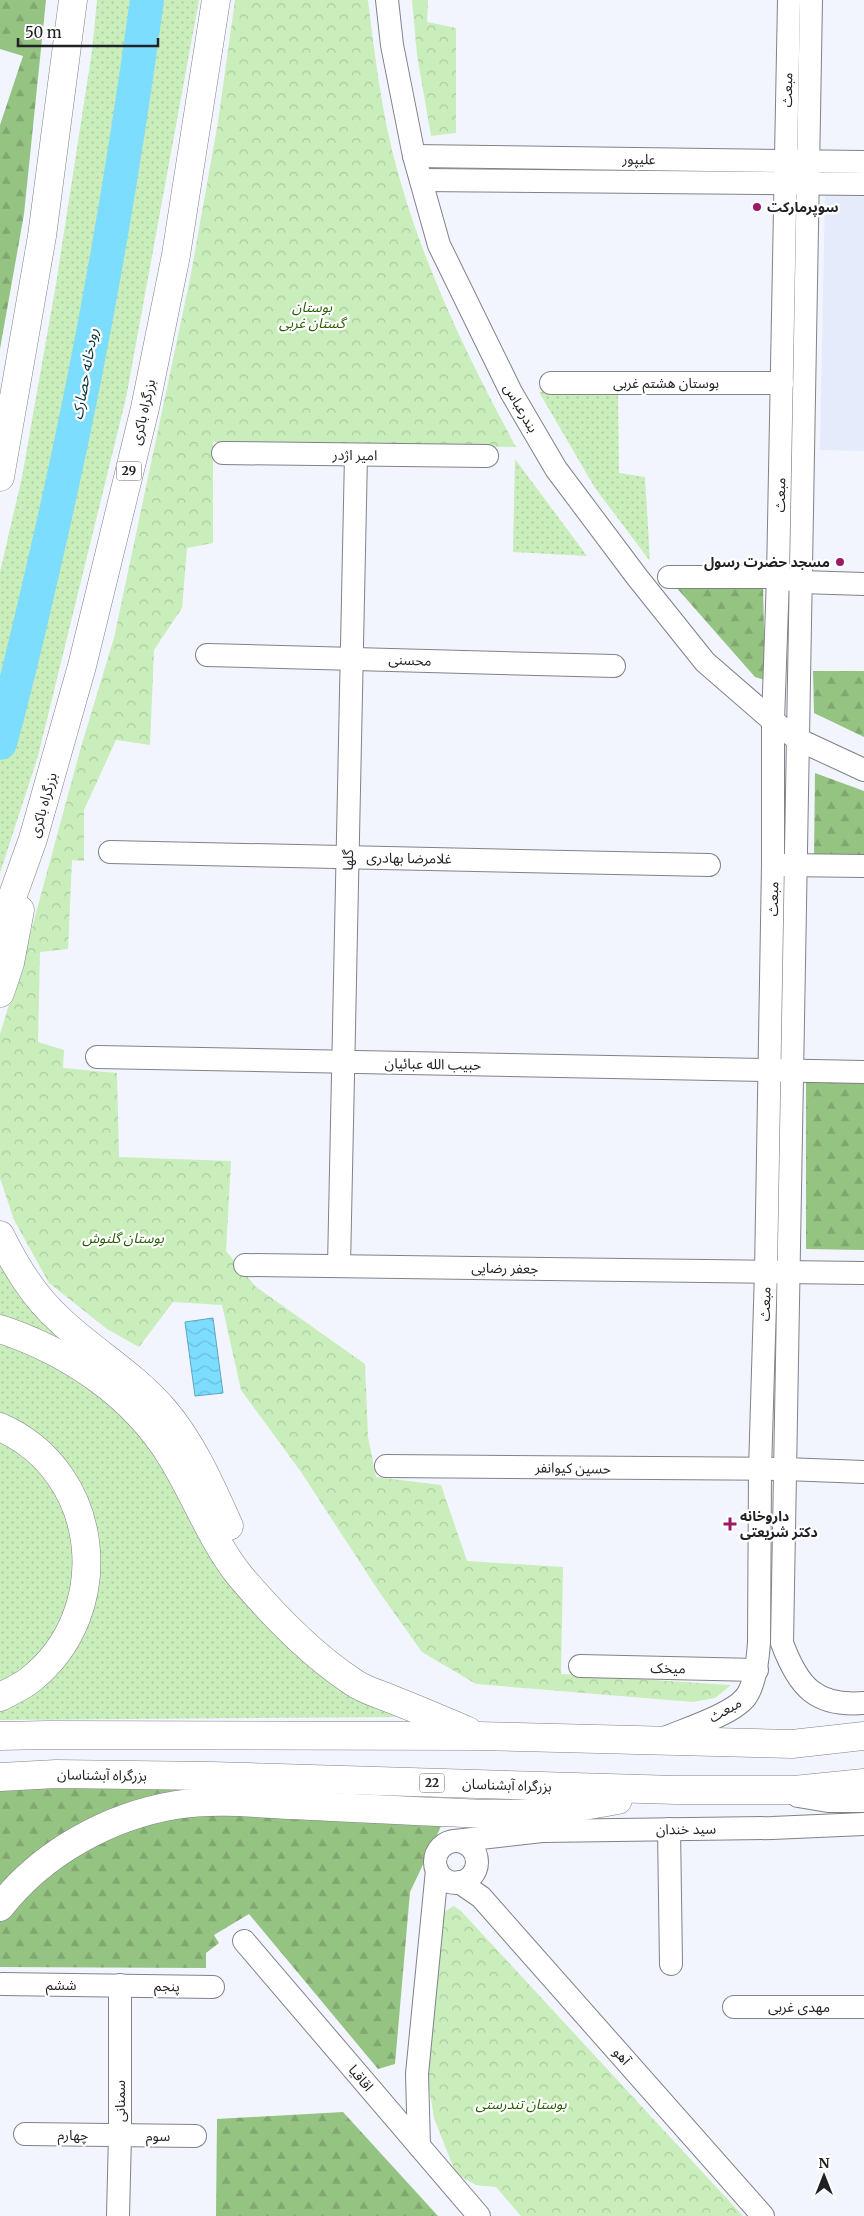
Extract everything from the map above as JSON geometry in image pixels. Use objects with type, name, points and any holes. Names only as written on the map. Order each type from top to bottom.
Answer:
[{"type":"highway","points":[[0,477],[42,236],[73,0]]},
{"type":"highway","name":"بزرگراه باکری","points":[[0,931],[33,839],[82,666],[145,408],[176,255],[216,0]]},
{"type":"highway","points":[[0,993],[10,963],[33,839]]},
{"type":"highway","points":[[0,1235],[22,1275],[41,1302],[61,1322],[132,1378],[164,1410],[193,1451],[263,1602]]},
{"type":"highway","points":[[0,1329],[26,1337],[61,1354],[102,1381],[135,1410],[172,1457],[238,1574],[301,1642],[354,1684],[478,1736]]},
{"type":"highway","points":[[0,1427],[20,1437],[43,1456],[70,1492],[85,1535],[87,1573],[85,1588],[77,1614],[66,1639],[29,1681],[0,1697]]},
{"type":"highway","points":[[0,1736],[478,1736],[759,1744],[792,1744],[864,1736]]},
{"type":"highway","name":"بزرگراه آبشناسان","points":[[0,1778],[56,1774],[211,1776],[676,1790],[794,1790],[864,1784]]},
{"type":"highway","points":[[0,1907],[12,1892],[46,1860],[92,1833],[127,1818],[178,1804],[263,1804],[496,1814],[576,1807],[676,1790]]},
{"type":"street","name":"بندرعباس","points":[[387,0],[392,45],[414,156],[439,245],[510,392],[556,469],[637,577],[705,662],[773,721],[797,739],[864,770]]},
{"type":"street","name":"مبعث","points":[[657,1740],[719,1716],[746,1698],[757,1670],[770,1071],[773,721],[778,577],[789,0]]},
{"type":"street","name":"مبعث","points":[[811,0],[782,1643],[790,1664],[806,1688],[826,1702],[864,1703]]},
{"type":"street","name":"علیپور","points":[[414,156],[864,162]]},
{"type":"street","name":"علیپور","points":[[421,180],[864,184]]},
{"type":"street","name":"بوستان هشتم غربی","points":[[551,383],[782,383]]},
{"type":"street","name":"امیر اژدر","points":[[224,453],[487,456]]},
{"type":"street","name":"گلها","points":[[339,1266],[356,455]]},
{"type":"street","points":[[669,577],[778,577],[801,582],[864,584]]},
{"type":"street","name":"محسنی","points":[[207,655],[614,666]]},
{"type":"street","name":"غلامرضا بهادری","points":[[110,852],[709,865]]},
{"type":"street","points":[[773,865],[864,866]]},
{"type":"street","name":"حبیب الله عبائیان","points":[[97,1058],[864,1072]]},
{"type":"street","name":"جعفر رضایی","points":[[245,1265],[864,1273]]},
{"type":"street","name":"حسین کیوانفر","points":[[386,1466],[785,1469],[864,1472]]},
{"type":"street","name":"میخک","points":[[580,1666],[757,1670]]},
{"type":"street","points":[[759,1744],[864,1723]]},
{"type":"street","points":[[762,1790],[828,1801],[864,1801]]},
{"type":"street","name":"سید خندان","points":[[455,1841],[542,1830],[864,1824]]},
{"type":"street","points":[[669,1829],[671,1964]]},
{"type":"street","points":[[419,2146],[417,2074],[433,1902],[460,1872],[508,1834]]},
{"type":"street","points":[[455,1841],[442,1846],[438,1851],[435,1864],[460,1872]]},
{"type":"street","name":"آهو","points":[[455,1841],[468,1844],[460,1872],[763,2216]]},
{"type":"street","name":"اقاقیا","points":[[244,1941],[479,2216]]},
{"type":"street","name":"ششم","points":[[2,1984],[120,1985]]},
{"type":"street","name":"پنجم","points":[[120,1985],[213,1987]]},
{"type":"street","name":"سمنانی","points":[[118,2216],[120,1985]]},
{"type":"street","name":"مهدی غربی","points":[[734,2006],[864,2007]]},
{"type":"street","name":"چهارم","points":[[25,2134],[120,2135]]},
{"type":"street","name":"سوم","points":[[120,2135],[195,2136]]},
{"type":"shaded area","points":[[825,193],[864,194],[864,451],[820,450]]},
{"type":"green space","points":[[0,0],[46,0],[24,214],[0,349],[0,125],[23,56],[0,49]]},
{"type":"green space","points":[[97,0],[199,0],[126,398],[38,756],[0,873],[0,572],[22,477],[56,284],[92,51]]},
{"type":"green space","points":[[235,0],[368,0],[387,128],[414,225],[460,338],[516,447],[213,442],[213,543],[187,548],[182,608],[154,650],[150,745],[116,740],[84,810],[84,861],[72,860],[68,949],[40,952],[38,1042],[64,1050],[63,1068],[117,1073],[119,1157],[231,1161],[226,1251],[256,1287],[365,1364],[368,1437],[376,1477],[441,1485],[467,1561],[563,1567],[561,1674],[731,1685],[715,1698],[693,1702],[476,1684],[422,1652],[380,1593],[301,1472],[241,1390],[222,1305],[173,1302],[139,1347],[107,1329],[49,1283],[14,1220],[0,1178],[0,1034],[27,946],[81,747],[114,638],[190,279],[218,122]]},
{"type":"green space","points":[[412,0],[428,0],[427,22],[456,28],[456,133],[431,136],[417,55]]},
{"type":"green space","points":[[618,389],[619,473],[645,477],[650,561],[595,488],[539,392]]},
{"type":"green space","points":[[515,459],[587,556],[513,552]]},
{"type":"green space","points":[[763,584],[765,680],[755,677],[675,586]]},
{"type":"green space","points":[[813,671],[864,671],[864,737],[814,713]]},
{"type":"green space","points":[[815,773],[864,791],[864,856],[814,856]]},
{"type":"green space","points":[[806,1080],[864,1081],[864,1250],[806,1249]]},
{"type":"green space","points":[[0,1251],[197,1488],[67,1345],[43,1330],[0,1315]]},
{"type":"green space","points":[[0,1342],[13,1345],[81,1378],[150,1439],[227,1581],[268,1628],[314,1671],[354,1697],[396,1717],[0,1720],[0,1705],[38,1683],[93,1540],[0,1419]]},
{"type":"green space","points":[[0,1435],[63,1493],[80,1575],[45,1657],[0,1683]]},
{"type":"green space","points":[[59,1787],[218,1789],[155,1802],[0,1896],[0,1789]]},
{"type":"green space","points":[[163,1815],[445,1818],[410,1892],[395,2064],[378,2069],[249,1914],[214,1935],[219,1943],[206,1953],[206,1968],[0,1967],[0,1918],[71,1852]]},
{"type":"green space","name":"بوستان تندرستی","points":[[454,1906],[461,1911],[743,2216],[521,2216],[496,2187],[476,2185],[456,2174],[434,2118],[428,2081],[444,1912]]},
{"type":"green space","points":[[343,2112],[438,2216],[216,2216],[217,2119]]},
{"type":"water","points":[[213,1318],[223,1393],[195,1396],[185,1322]]},
{"type":"waterway","name":"رودخانه حصارک","points":[[0,743],[48,547],[78,411],[116,206],[147,0]]},
{"type":"place","name":"سوپرمارکت","points":[[757,207]]},
{"type":"place","name":"مسجد حضرت رسول","points":[[840,562]]},
{"type":"place","name":"داروخانه دکتر شریعتی","points":[[730,1524]]},
{"type":"park label","name":"بوستان گستان غربی","points":[[312,316]]},
{"type":"park label","name":"بوستان گلنوش","points":[[123,1238]]}]
